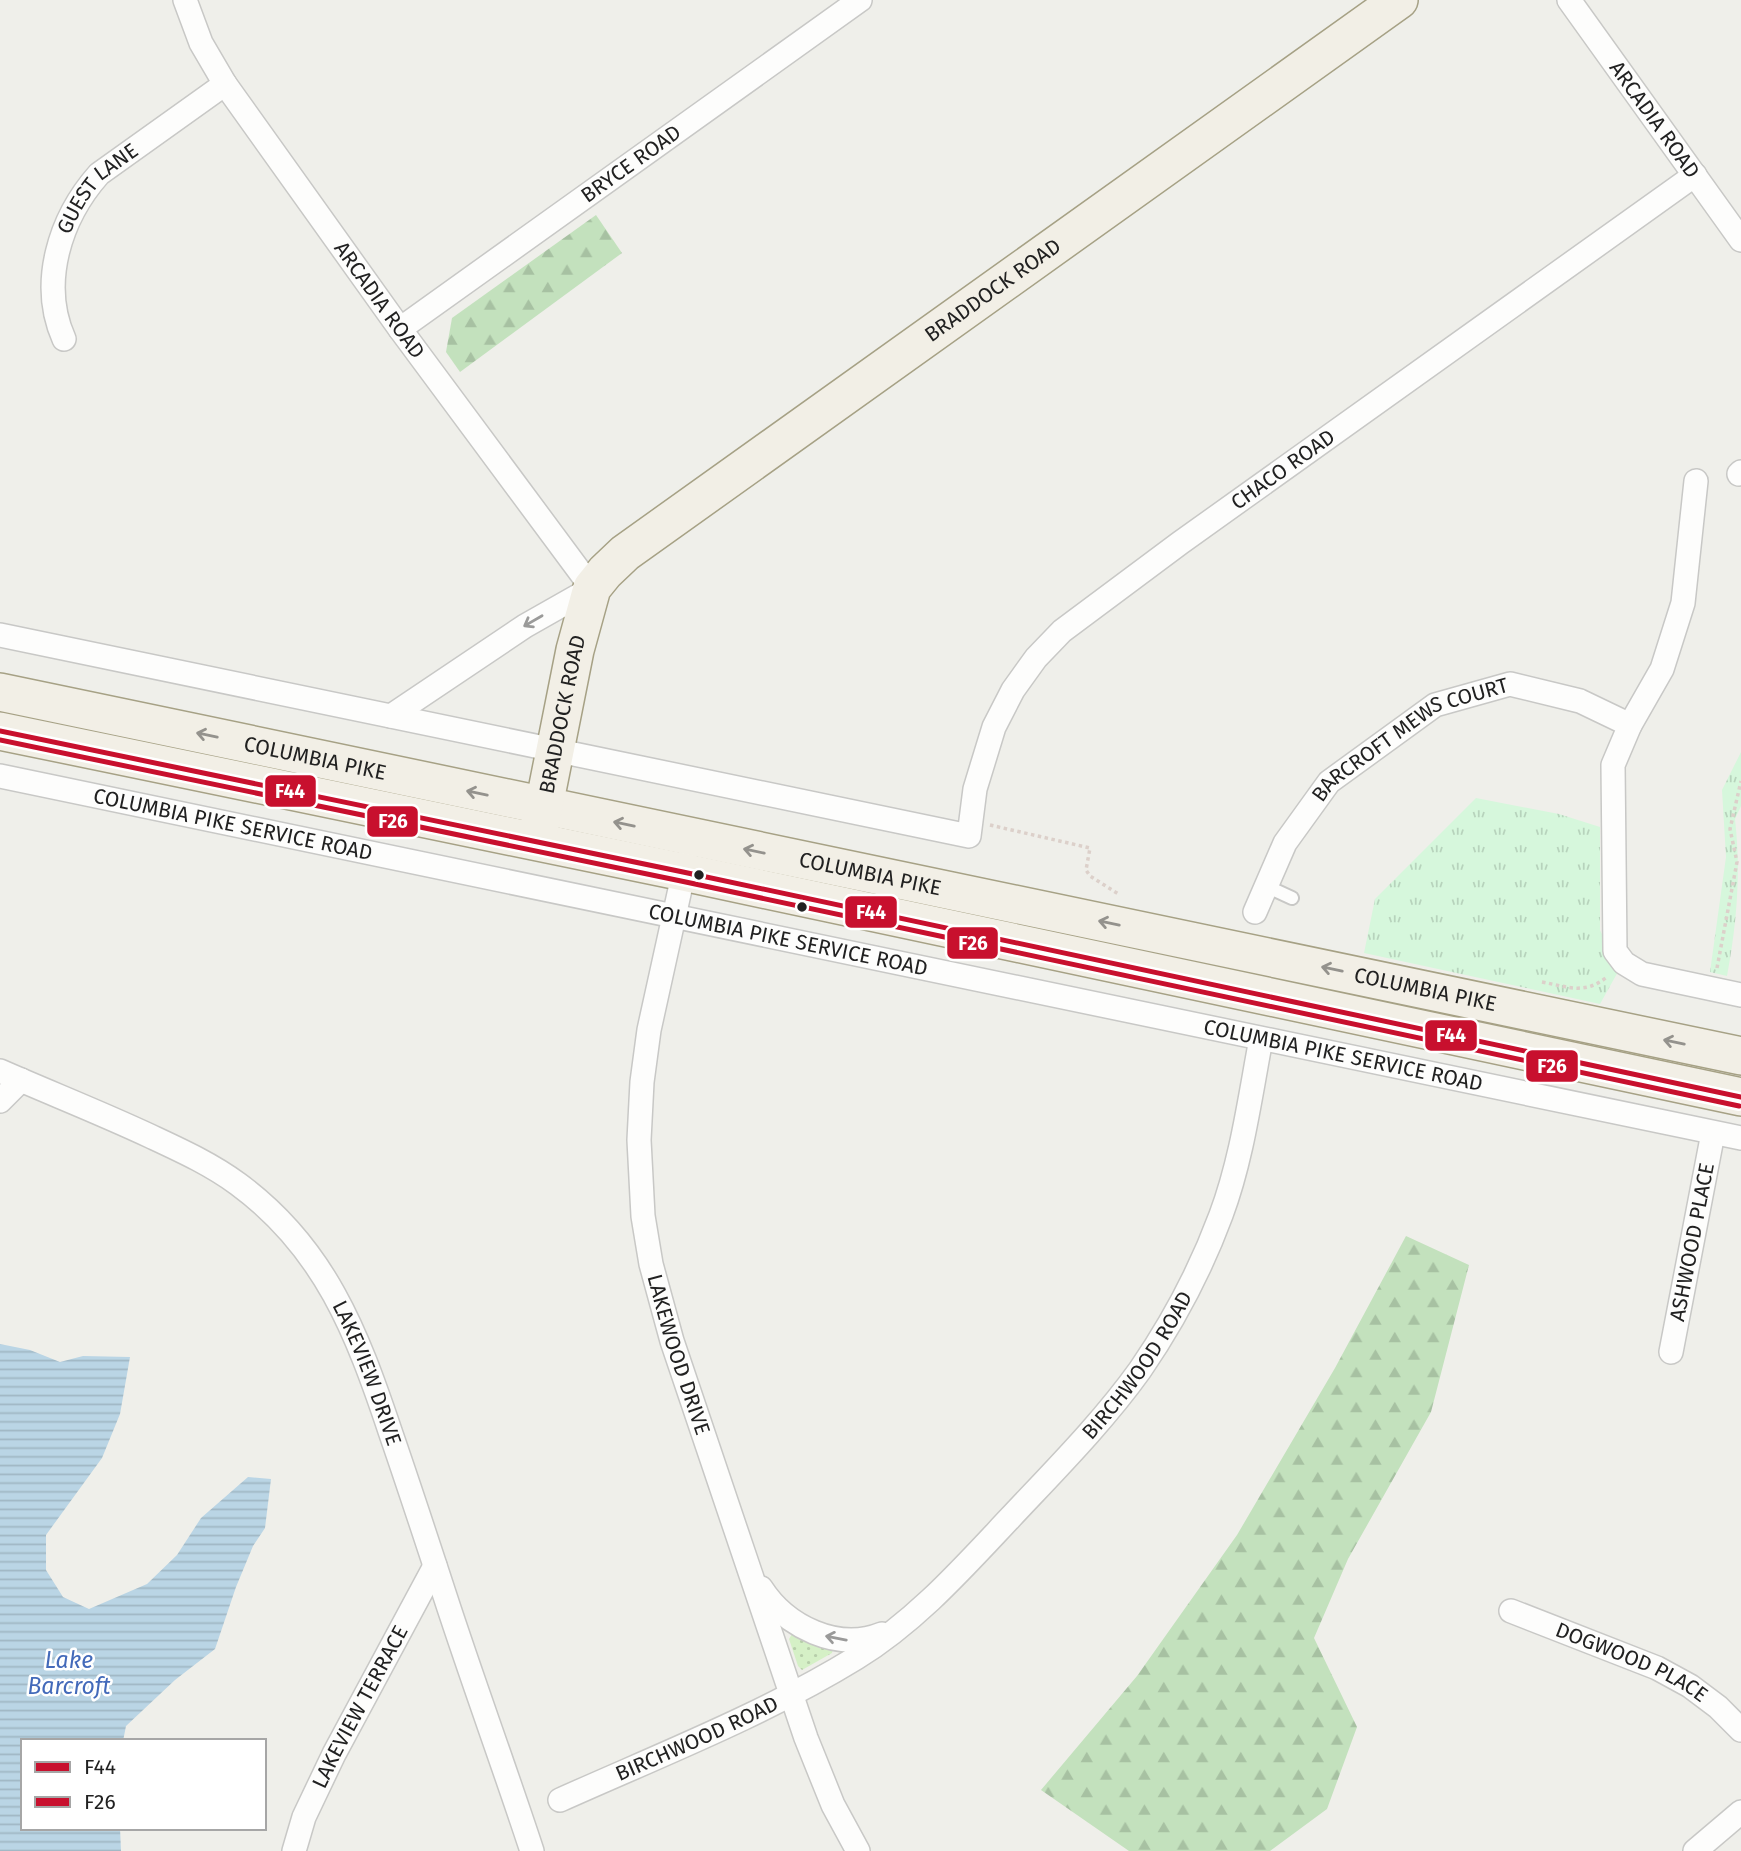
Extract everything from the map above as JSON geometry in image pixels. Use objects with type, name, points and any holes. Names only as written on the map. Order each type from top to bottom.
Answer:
[{"type":"main road","name":"BRADDOCK ROAD","points":[[537,842],[575,650],[592,588],[605,572],[625,553],[1399,0]]},
{"type":"main road","name":"COLUMBIA PIKE","points":[[0,692],[544,807],[687,855],[1741,1097]]},
{"type":"main road","name":"COLUMBIA PIKE","points":[[0,731],[537,842],[687,855],[1233,948],[1741,1056]]},
{"type":"street","name":"ARCADIA ROAD","points":[[185,0],[201,43],[225,84],[400,329],[592,588]]},
{"type":"street","name":"BRYCE ROAD","points":[[400,329],[860,0]]},
{"type":"street","name":"ARCADIA ROAD","points":[[1569,0],[1741,240]]},
{"type":"street","name":"GUEST LANE","points":[[64,339],[54,306],[53,281],[58,250],[69,216],[82,193],[99,174],[225,84]]},
{"type":"street","name":"CHACO ROAD","points":[[970,829],[975,789],[994,727],[1020,679],[1062,631],[1180,543],[1695,175]]},
{"type":"street","points":[[1696,481],[1683,603],[1662,669],[1630,725],[1613,765],[1615,951],[1624,963],[1642,974],[1741,995]]},
{"type":"street","name":"BRADDOCK ROAD","points":[[391,716],[524,626],[592,588]]},
{"type":"street","points":[[0,635],[555,750],[970,829]]},
{"type":"street","name":"BARCROFT MEWS COURT","points":[[1255,912],[1285,843],[1329,782],[1435,705],[1510,684],[1580,701],[1630,725]]},
{"type":"street","name":"COLUMBIA PIKE SERVICE ROAD","points":[[0,776],[1741,1138]]},
{"type":"street","name":"LAKEWOOD DRIVE","points":[[687,855],[649,1030],[642,1082],[639,1140],[643,1216],[651,1264],[672,1341],[806,1738],[833,1804],[858,1851]]},
{"type":"street","name":"BIRCHWOOD ROAD","points":[[560,1801],[792,1694],[858,1657],[936,1596],[1045,1481],[1140,1370],[1170,1322],[1202,1261],[1222,1214],[1237,1164],[1261,1039]]},
{"type":"street","name":"LAKEVIEW DRIVE","points":[[0,1101],[10,1075],[97,1111],[195,1157],[238,1184],[267,1209],[298,1241],[325,1276],[363,1354],[532,1851]]},
{"type":"street","name":"ASHWOOD PLACE","points":[[1671,1352],[1713,1133]]},
{"type":"street","name":"BIRCHWOOD ROAD","points":[[747,1563],[778,1610],[799,1626],[827,1637],[853,1641],[878,1636],[901,1626]]},
{"type":"street","name":"LAKEVIEW TERRACE","points":[[294,1851],[304,1817],[334,1754],[435,1566]]},
{"type":"street","name":"DOGWOOD PLACE","points":[[1511,1611],[1657,1668],[1690,1686],[1741,1730]]},
{"type":"street","points":[[1695,1851],[1741,1812]]},
{"type":"lane","points":[[1266,886],[1292,898]]},
{"type":"path","points":[[1713,989],[1737,862],[1730,829],[1741,781]]},
{"type":"path","points":[[970,829],[1090,848],[1086,870],[1090,876],[1122,896]]},
{"type":"path","points":[[1538,981],[1579,988],[1596,986],[1624,963]]},
{"type":"green space","points":[[596,215],[622,253],[460,372],[446,352],[452,318]]},
{"type":"green space","points":[[1741,752],[1741,806],[1735,819],[1737,897],[1727,976],[1710,972],[1726,857],[1722,790]]},
{"type":"green space","points":[[1476,798],[1559,814],[1600,827],[1600,930],[1619,970],[1600,1004],[1364,953],[1375,899]]},
{"type":"green space","points":[[1406,1236],[1469,1265],[1431,1412],[1348,1559],[1314,1638],[1357,1727],[1327,1809],[1270,1851],[1129,1851],[1041,1790],[1137,1676],[1237,1535],[1335,1368]]},
{"type":"green space","points":[[792,1634],[833,1649],[832,1653],[802,1670],[798,1666],[789,1639]]},
{"type":"water","name":"Lake Barcroft","points":[[0,1344],[30,1350],[60,1362],[83,1356],[130,1357],[120,1414],[102,1458],[46,1535],[46,1570],[63,1597],[89,1609],[147,1584],[177,1555],[201,1518],[248,1477],[271,1479],[265,1528],[253,1546],[236,1587],[215,1649],[175,1680],[126,1726],[123,1739],[21,1739],[21,1830],[120,1830],[121,1851],[0,1851]]},
{"type":"transit line","name":"F44","points":[[0,731],[683,872],[1741,1097]]},
{"type":"transit line","name":"F26","points":[[0,740],[681,881],[1739,1106]]}]
